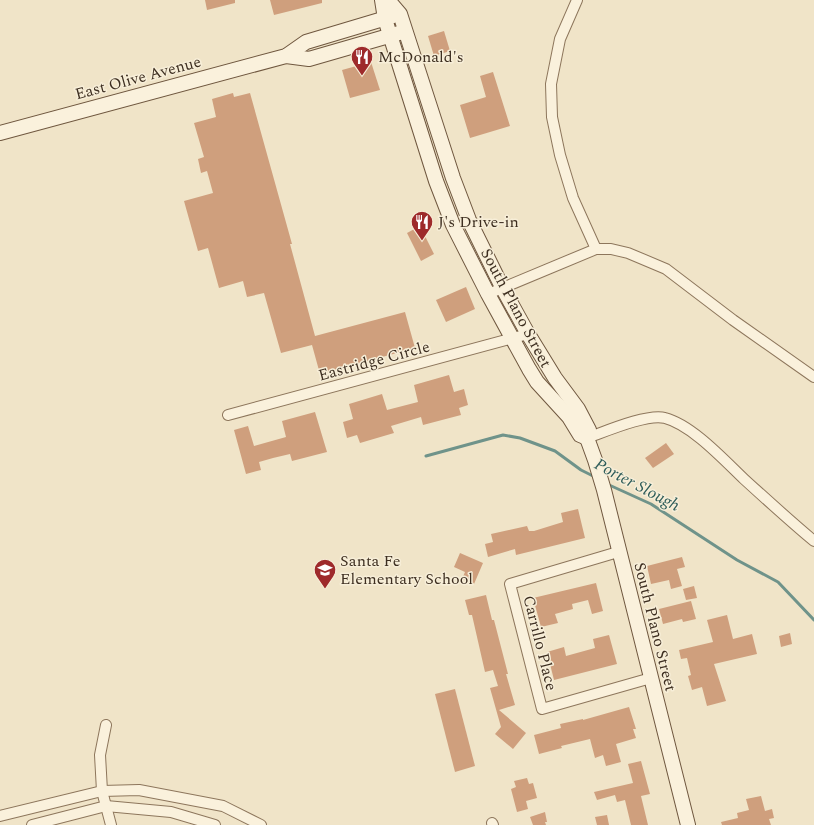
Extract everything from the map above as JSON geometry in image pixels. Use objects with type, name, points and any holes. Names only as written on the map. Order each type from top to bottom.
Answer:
[{"type":"main road","name":"South Plano Street","points":[[382,0],[390,36],[453,226],[488,294],[537,382],[569,417],[580,435],[586,438]]},
{"type":"main road","points":[[388,0],[400,14]]},
{"type":"main road","name":"South Plano Street","points":[[400,14],[453,178],[469,220],[502,287],[528,334],[589,430],[586,438],[604,490],[618,552],[688,825]]},
{"type":"main road","name":"East Olive Avenue","points":[[0,133],[286,56],[306,42],[400,14]]},
{"type":"main road","name":"East Olive Avenue","points":[[286,56],[309,59],[405,31]]},
{"type":"main road","points":[[444,202],[453,205],[472,241],[477,245],[482,246]]},
{"type":"street","points":[[577,0],[560,39],[552,84],[552,117],[560,154],[573,198],[596,248]]},
{"type":"street","points":[[488,294],[596,248],[611,249],[628,253],[666,269],[733,320],[814,377]]},
{"type":"street","name":"Eastridge Circle","points":[[228,415],[528,334]]},
{"type":"street","points":[[586,438],[633,422],[657,418],[664,418],[682,425],[703,441],[814,541]]},
{"type":"street","name":"Carrillo Place","points":[[618,552],[510,584],[542,709],[651,678]]},
{"type":"street","points":[[106,725],[100,755],[102,790],[111,825]]},
{"type":"street","points":[[0,816],[102,790],[139,790],[223,806],[261,825]]},
{"type":"street","points":[[32,825],[106,806],[171,812],[215,825]]},
{"type":"building","points":[[205,0],[235,0],[235,3],[207,10]]},
{"type":"building","points":[[270,0],[322,0],[322,3],[274,15]]},
{"type":"building","points":[[444,31],[450,51],[434,56],[428,36]]},
{"type":"building","points":[[371,62],[380,90],[350,98],[342,70]]},
{"type":"building","points":[[493,72],[510,126],[470,138],[460,105],[486,97],[480,76]]},
{"type":"building","points":[[233,93],[234,97],[250,93],[292,244],[290,244],[315,336],[405,312],[415,348],[320,374],[312,345],[281,353],[264,293],[247,297],[243,281],[219,288],[208,248],[198,251],[184,201],[213,193],[207,171],[201,173],[198,159],[204,157],[194,123],[216,117],[212,99]]},
{"type":"building","points":[[420,226],[434,254],[421,261],[407,233]]},
{"type":"building","points":[[466,287],[475,309],[446,322],[436,300]]},
{"type":"building","points":[[449,375],[454,392],[464,389],[468,405],[459,408],[461,415],[423,425],[421,417],[391,426],[394,433],[360,443],[357,435],[347,438],[343,422],[353,419],[349,404],[382,394],[387,410],[418,402],[414,385]]},
{"type":"building","points":[[315,412],[327,452],[292,461],[290,454],[273,458],[259,462],[261,470],[246,474],[234,430],[248,426],[254,446],[286,437],[282,421]]},
{"type":"building","points":[[666,443],[674,454],[653,468],[645,458]]},
{"type":"building","points":[[578,509],[585,538],[516,555],[515,549],[488,557],[485,544],[493,542],[491,534],[527,526],[529,531],[534,531],[563,522],[561,513]]},
{"type":"building","points":[[460,553],[483,563],[474,584],[462,579],[465,572],[454,567]]},
{"type":"building","points":[[682,557],[685,567],[677,569],[682,586],[671,589],[669,580],[651,584],[647,566]]},
{"type":"building","points":[[596,583],[603,611],[592,614],[588,600],[572,604],[573,609],[555,614],[558,623],[541,627],[533,598]]},
{"type":"building","points":[[694,586],[697,598],[686,600],[683,589]]},
{"type":"building","points":[[486,595],[492,620],[494,620],[508,674],[506,674],[515,705],[499,710],[526,733],[513,749],[495,734],[501,727],[490,688],[498,686],[493,670],[485,672],[472,615],[469,615],[465,600]]},
{"type":"building","points":[[691,601],[696,619],[683,622],[682,619],[663,624],[659,609]]},
{"type":"building","points":[[727,615],[733,639],[752,634],[757,654],[714,664],[726,701],[707,706],[702,687],[692,690],[688,676],[691,675],[687,658],[681,659],[679,650],[713,642],[707,620]]},
{"type":"building","points":[[790,633],[792,644],[781,647],[779,636]]},
{"type":"building","points":[[609,635],[617,664],[554,680],[547,652],[564,647],[566,656],[595,648],[593,639]]},
{"type":"building","points":[[455,689],[475,766],[455,772],[435,694]]},
{"type":"building","points":[[629,707],[636,729],[633,729],[636,738],[616,744],[621,762],[606,766],[603,755],[595,758],[590,739],[561,746],[562,748],[539,754],[534,735],[561,728],[560,724],[583,720]]},
{"type":"building","points":[[641,761],[650,794],[641,796],[648,825],[631,825],[625,800],[617,802],[615,795],[597,800],[594,792],[633,783],[628,764]]},
{"type":"building","points":[[527,778],[529,784],[533,783],[537,798],[526,801],[528,809],[517,812],[511,789],[516,787],[514,781]]},
{"type":"building","points":[[761,796],[765,811],[772,809],[774,818],[769,819],[771,825],[722,825],[721,822],[738,818],[737,813],[749,810],[746,799]]},
{"type":"building","points":[[545,812],[547,822],[545,822],[546,825],[533,825],[530,817]]},
{"type":"building","points":[[607,815],[609,825],[597,825],[595,817]]},
{"type":"waterway","name":"Porter Slough","points":[[426,456],[503,435],[520,438],[555,451],[581,470],[595,477]]},
{"type":"waterway","name":"Porter Slough","points":[[607,484],[651,504],[737,560],[778,582],[814,620]]},
{"type":"place","name":"McDonald's","points":[[362,76]]},
{"type":"place","name":"J's Drive-in","points":[[422,242]]},
{"type":"place","name":"Santa Fe Elementary School","points":[[325,590]]}]
